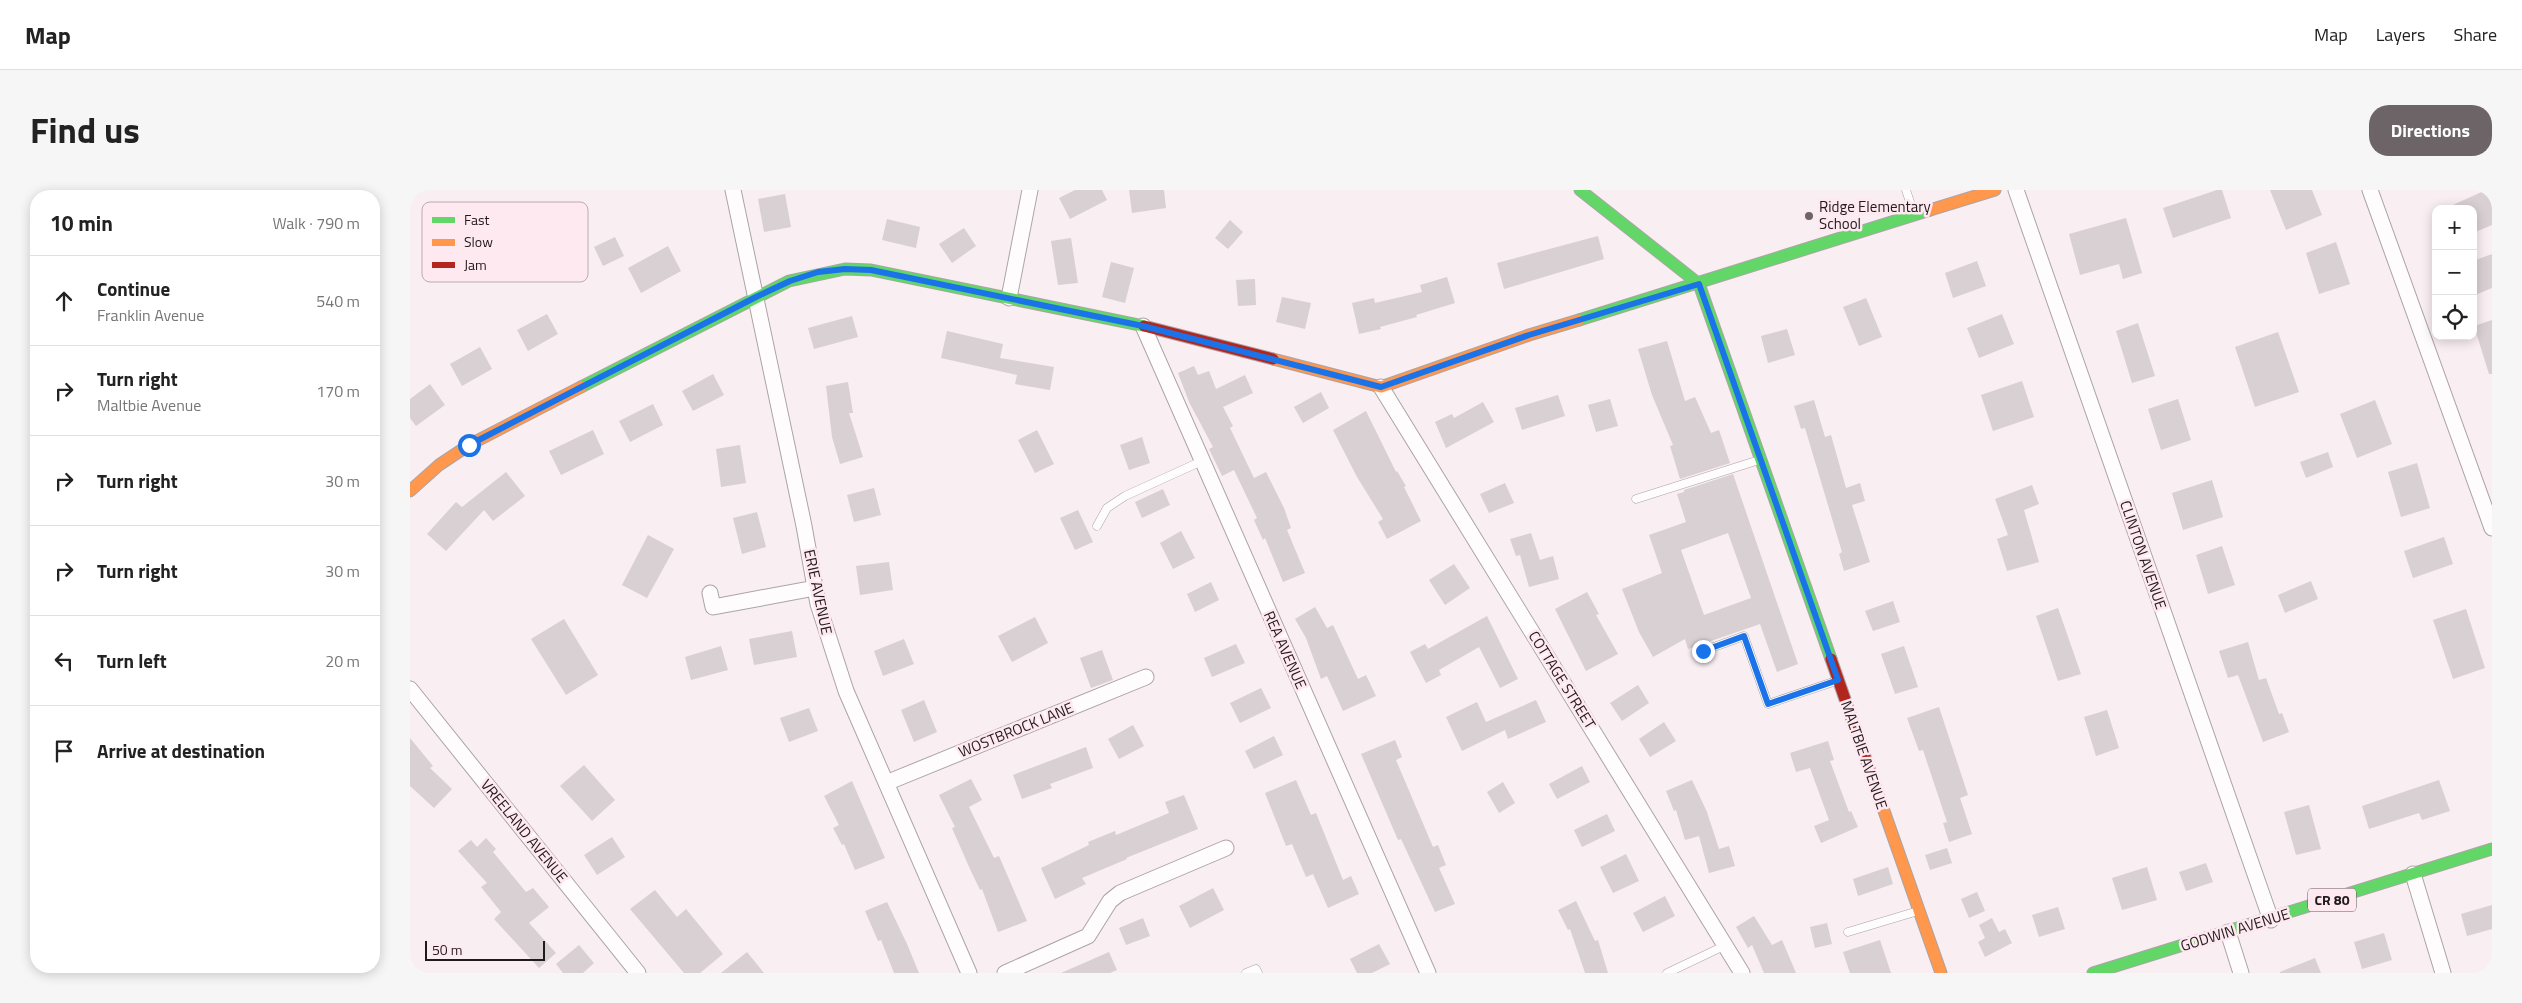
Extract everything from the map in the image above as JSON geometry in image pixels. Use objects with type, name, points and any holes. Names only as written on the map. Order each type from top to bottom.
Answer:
[{"type":"street","name":"ERIE AVENUE","points":[[733,190],[804,526],[815,588],[831,648],[846,691],[969,973]]},
{"type":"street","points":[[1010,298],[1030,190]]},
{"type":"street","points":[[1580,190],[1699,284]]},
{"type":"street","points":[[410,491],[439,464],[469,445],[756,297],[790,281],[818,272],[845,269],[871,270],[1010,298],[1143,326],[1381,387],[1529,335],[1699,284],[1995,190]]},
{"type":"street","name":"CLINTON AVENUE","points":[[2016,190],[2271,920]]},
{"type":"street","points":[[2370,190],[2492,528]]},
{"type":"street","name":"MALTBIE AVENUE","points":[[1699,284],[1941,973]]},
{"type":"street","name":"REA AVENUE","points":[[1143,326],[1428,973]]},
{"type":"street","name":"COTTAGE STREET","points":[[1381,387],[1742,973]]},
{"type":"street","points":[[710,593],[713,608],[815,588]]},
{"type":"street","name":"WOSTBROCK LANE","points":[[886,783],[1146,677]]},
{"type":"street","name":"VREELAND AVENUE","points":[[410,689],[638,973]]},
{"type":"street","points":[[1005,973],[1088,936],[1110,901],[1120,893],[1226,848]]},
{"type":"street","name":"GODWIN AVENUE","points":[[2093,973],[2125,968],[2228,932],[2492,849]]},
{"type":"street","points":[[2413,874],[2443,973]]},
{"type":"street","points":[[2228,932],[2241,973]]},
{"type":"lane","points":[[1906,190],[1914,216]]},
{"type":"lane","points":[[1636,499],[1761,460]]},
{"type":"lane","points":[[1097,526],[1107,508],[1125,496],[1202,461]]},
{"type":"lane","points":[[1703,651],[1744,636],[1768,704],[1838,680]]},
{"type":"lane","points":[[1848,932],[1919,910]]},
{"type":"lane","points":[[1667,973],[1726,945]]},
{"type":"lane","points":[[1246,973],[1256,969],[1258,973]]},
{"type":"building","points":[[1075,190],[1102,190],[1107,200],[1070,219],[1059,198]]},
{"type":"building","points":[[1129,190],[1164,190],[1166,208],[1132,213]]},
{"type":"building","points":[[2222,190],[2231,218],[2173,238],[2163,208]]},
{"type":"building","points":[[2270,190],[2312,190],[2322,215],[2286,230]]},
{"type":"building","points":[[2486,190],[2492,204],[2492,225],[2477,231],[2477,205],[2453,205]]},
{"type":"building","points":[[785,194],[791,227],[764,232],[758,199]]},
{"type":"building","points":[[2126,218],[2142,273],[2123,279],[2119,264],[2080,275],[2069,234]]},
{"type":"building","points":[[887,219],[920,227],[916,248],[882,240]]},
{"type":"building","points":[[1230,220],[1243,232],[1228,249],[1215,238]]},
{"type":"building","points":[[964,228],[976,246],[952,263],[939,244]]},
{"type":"building","points":[[1598,236],[1604,259],[1504,289],[1497,263]]},
{"type":"building","points":[[615,237],[624,256],[603,266],[594,247]]},
{"type":"building","points":[[1071,238],[1078,283],[1058,285],[1051,241]]},
{"type":"building","points":[[2336,242],[2350,284],[2319,294],[2306,253]]},
{"type":"building","points":[[668,246],[681,271],[641,293],[628,268]]},
{"type":"building","points":[[2492,254],[2492,288],[2477,294],[2477,260]]},
{"type":"building","points":[[1977,261],[1986,286],[1953,298],[1945,273]]},
{"type":"building","points":[[1111,262],[1134,268],[1125,303],[1102,297]]},
{"type":"building","points":[[1447,277],[1455,303],[1416,315],[1417,317],[1380,327],[1381,329],[1359,334],[1352,303],[1374,298],[1375,303],[1422,292],[1420,285]]},
{"type":"building","points":[[1255,279],[1256,305],[1238,306],[1236,280]]},
{"type":"building","points":[[1282,297],[1311,303],[1305,329],[1276,322]]},
{"type":"building","points":[[1866,298],[1882,337],[1859,346],[1843,307]]},
{"type":"building","points":[[547,314],[558,334],[528,351],[517,330]]},
{"type":"building","points":[[2002,314],[2014,344],[1979,358],[1967,328]]},
{"type":"building","points":[[852,316],[858,337],[814,349],[808,328]]},
{"type":"building","points":[[2492,320],[2492,374],[2489,374],[2477,336],[2477,325]]},
{"type":"building","points":[[2138,323],[2155,376],[2132,383],[2116,331]]},
{"type":"building","points":[[1787,329],[1795,355],[1768,363],[1761,336]]},
{"type":"building","points":[[947,331],[1003,344],[1000,358],[1054,367],[1050,390],[1015,384],[1017,375],[941,358]]},
{"type":"building","points":[[2278,332],[2299,392],[2255,407],[2235,347]]},
{"type":"building","points":[[1667,341],[1685,401],[1695,397],[1711,433],[1719,430],[1730,463],[1680,479],[1670,446],[1673,445],[1652,395],[1638,349]]},
{"type":"building","points":[[480,347],[492,369],[462,386],[450,364]]},
{"type":"building","points":[[1194,366],[1198,375],[1209,371],[1216,389],[1245,375],[1253,393],[1223,407],[1233,426],[1230,428],[1254,478],[1266,472],[1284,508],[1291,528],[1287,530],[1305,573],[1283,582],[1265,538],[1263,540],[1254,520],[1257,518],[1234,470],[1222,476],[1209,449],[1213,447],[1189,402],[1178,373]]},
{"type":"building","points":[[713,374],[724,395],[693,411],[682,391]]},
{"type":"building","points":[[2022,381],[2034,417],[1993,431],[1981,395]]},
{"type":"building","points":[[848,382],[853,413],[849,413],[863,457],[840,464],[832,437],[826,386]]},
{"type":"building","points":[[430,384],[445,405],[416,426],[410,418],[410,399]]},
{"type":"building","points":[[1321,392],[1329,408],[1303,423],[1294,407]]},
{"type":"building","points":[[1558,395],[1565,416],[1522,430],[1515,408]]},
{"type":"building","points":[[1610,399],[1618,426],[1596,432],[1588,405]]},
{"type":"building","points":[[2178,399],[2191,440],[2161,450],[2148,409]]},
{"type":"building","points":[[1814,400],[1825,437],[1831,435],[1846,488],[1860,483],[1865,501],[1852,505],[1870,562],[1844,571],[1839,554],[1842,552],[1805,428],[1801,429],[1794,406]]},
{"type":"building","points":[[2375,400],[2392,444],[2357,458],[2340,414]]},
{"type":"building","points":[[1483,402],[1494,422],[1446,448],[1435,422],[1452,414],[1454,418]]},
{"type":"building","points":[[653,404],[663,425],[630,442],[619,421]]},
{"type":"building","points":[[1366,411],[1396,472],[1406,486],[1404,487],[1421,521],[1387,539],[1378,522],[1383,519],[1357,477],[1333,430]]},
{"type":"building","points":[[593,430],[604,454],[561,475],[549,451]]},
{"type":"building","points":[[1037,430],[1054,464],[1035,473],[1018,440]]},
{"type":"building","points":[[1142,437],[1150,463],[1129,470],[1120,445]]},
{"type":"building","points":[[740,445],[746,483],[721,487],[716,449]]},
{"type":"building","points":[[2328,452],[2333,467],[2306,478],[2300,462]]},
{"type":"building","points":[[2417,463],[2430,508],[2401,517],[2388,472]]},
{"type":"building","points":[[506,472],[525,496],[493,521],[484,510],[446,551],[427,534],[456,502],[462,507]]},
{"type":"building","points":[[1733,474],[1798,664],[1777,672],[1760,624],[1688,649],[1685,639],[1653,657],[1639,632],[1622,589],[1662,573],[1649,535],[1686,522],[1677,494],[1684,492],[1684,490]],"holes":[[[1728,533],[1751,598],[1704,615],[1681,550]]]},
{"type":"building","points":[[2212,480],[2223,517],[2183,530],[2172,493]]},
{"type":"building","points":[[1505,483],[1514,503],[1489,513],[1480,494]]},
{"type":"building","points":[[2032,485],[2039,504],[2024,510],[2039,562],[2007,571],[1997,539],[2008,535],[1995,499]]},
{"type":"building","points":[[874,488],[881,515],[854,522],[847,495]]},
{"type":"building","points":[[1163,489],[1170,505],[1142,518],[1135,502]]},
{"type":"building","points":[[1078,510],[1093,542],[1075,550],[1060,518]]},
{"type":"building","points":[[757,512],[766,547],[742,554],[733,518]]},
{"type":"building","points":[[1181,531],[1195,558],[1173,569],[1160,543]]},
{"type":"building","points":[[1531,533],[1540,560],[1553,556],[1559,579],[1529,587],[1520,555],[1516,556],[1510,539]]},
{"type":"building","points":[[648,535],[674,549],[647,598],[622,585]]},
{"type":"building","points":[[2444,537],[2453,564],[2413,578],[2404,551]]},
{"type":"building","points":[[2222,546],[2235,585],[2208,594],[2196,555]]},
{"type":"building","points":[[889,562],[893,590],[860,595],[856,566]]},
{"type":"building","points":[[1454,564],[1470,588],[1445,605],[1429,580]]},
{"type":"building","points":[[2311,581],[2318,599],[2285,613],[2278,595]]},
{"type":"building","points":[[1211,582],[1219,600],[1195,612],[1187,594]]},
{"type":"building","points":[[1587,592],[1599,614],[1596,615],[1618,654],[1586,671],[1555,609]]},
{"type":"building","points":[[1893,601],[1900,622],[1873,631],[1865,611]]},
{"type":"building","points":[[1315,607],[1327,628],[1333,625],[1358,679],[1366,675],[1376,696],[1343,711],[1327,676],[1321,679],[1306,638],[1295,619]]},
{"type":"building","points":[[2058,608],[2081,674],[2058,681],[2036,616]]},
{"type":"building","points":[[2466,609],[2485,668],[2453,679],[2433,620]]},
{"type":"building","points":[[1487,616],[1518,679],[1500,688],[1479,647],[1439,670],[1441,675],[1426,683],[1410,652],[1425,644],[1428,649]]},
{"type":"building","points":[[1035,617],[1048,643],[1012,662],[998,636]]},
{"type":"building","points":[[564,619],[598,675],[566,695],[531,639]]},
{"type":"building","points":[[792,631],[797,657],[754,665],[749,639]]},
{"type":"building","points":[[904,639],[914,664],[883,676],[874,651]]},
{"type":"building","points":[[2248,642],[2259,680],[2266,678],[2279,714],[2282,713],[2289,732],[2263,742],[2238,675],[2228,678],[2219,651]]},
{"type":"building","points":[[1236,644],[1245,663],[1212,677],[1204,658]]},
{"type":"building","points":[[721,646],[728,670],[691,680],[685,657]]},
{"type":"building","points":[[1904,646],[1918,687],[1895,694],[1881,654]]},
{"type":"building","points":[[1102,650],[1113,680],[1091,688],[1080,658]]},
{"type":"building","points":[[1638,685],[1649,703],[1622,721],[1610,703]]},
{"type":"building","points":[[1261,688],[1271,708],[1240,723],[1230,703]]},
{"type":"building","points":[[924,700],[937,732],[914,742],[901,710]]},
{"type":"building","points":[[1536,700],[1546,722],[1508,739],[1505,730],[1462,751],[1446,717],[1477,702],[1486,722]]},
{"type":"building","points":[[1939,707],[1968,795],[1960,798],[1972,834],[1949,842],[1943,823],[1947,822],[1923,750],[1919,751],[1907,718]]},
{"type":"building","points":[[809,708],[818,731],[789,742],[780,718]]},
{"type":"building","points":[[2107,710],[2119,748],[2096,756],[2084,717]]},
{"type":"building","points":[[1664,722],[1676,741],[1650,757],[1639,739]]},
{"type":"building","points":[[1133,725],[1144,746],[1119,759],[1108,739]]},
{"type":"building","points":[[1274,736],[1283,755],[1254,769],[1245,751]]},
{"type":"building","points":[[410,738],[433,766],[430,768],[452,789],[434,808],[410,786]]},
{"type":"building","points":[[1395,740],[1402,757],[1396,760],[1433,847],[1438,845],[1446,865],[1439,868],[1455,904],[1435,912],[1401,839],[1398,840],[1361,754]]},
{"type":"building","points":[[1828,741],[1834,760],[1830,761],[1849,812],[1851,811],[1858,827],[1821,843],[1814,826],[1829,820],[1810,768],[1796,772],[1790,753]]},
{"type":"building","points":[[1086,747],[1093,768],[1050,784],[1052,788],[1022,799],[1013,775]]},
{"type":"building","points":[[584,765],[615,800],[592,821],[560,786]]},
{"type":"building","points":[[1582,766],[1590,782],[1557,799],[1549,784]]},
{"type":"building","points":[[971,779],[982,800],[969,807],[994,858],[999,856],[1027,921],[998,932],[982,889],[980,890],[970,869],[952,828],[955,827],[939,795]]},
{"type":"building","points":[[1296,780],[1311,815],[1316,813],[1343,880],[1351,876],[1359,894],[1328,908],[1313,874],[1306,877],[1292,844],[1286,846],[1265,793]]},
{"type":"building","points":[[1692,780],[1707,812],[1719,849],[1729,846],[1735,866],[1709,873],[1699,836],[1685,840],[1676,810],[1674,811],[1666,791]]},
{"type":"building","points":[[2439,780],[2450,811],[2422,820],[2419,813],[2369,829],[2362,806]]},
{"type":"building","points":[[852,781],[885,858],[855,870],[844,844],[842,845],[833,828],[839,825],[824,796]]},
{"type":"building","points":[[1503,782],[1515,803],[1499,813],[1487,792]]},
{"type":"building","points":[[1184,795],[1198,829],[1082,878],[1086,884],[1055,899],[1041,868],[1089,845],[1088,842],[1115,831],[1116,835],[1169,813],[1165,802]]},
{"type":"building","points":[[2309,805],[2321,849],[2296,855],[2284,812]]},
{"type":"building","points":[[1607,814],[1615,831],[1582,847],[1574,830]]},
{"type":"building","points":[[612,837],[625,857],[597,875],[584,855]]},
{"type":"building","points":[[486,838],[496,849],[493,852],[526,892],[533,888],[549,907],[529,923],[556,953],[539,968],[494,919],[501,912],[481,887],[487,883],[458,851],[471,840],[477,847]]},
{"type":"building","points":[[1947,848],[1952,863],[1930,870],[1925,855]]},
{"type":"building","points":[[1626,854],[1639,881],[1613,893],[1600,867]]},
{"type":"building","points":[[2206,863],[2213,882],[2186,891],[2179,872]]},
{"type":"building","points":[[1888,867],[1893,884],[1858,896],[1853,879]]},
{"type":"building","points":[[2147,867],[2157,900],[2122,910],[2112,878]]},
{"type":"building","points":[[1213,888],[1224,910],[1190,928],[1179,906]]},
{"type":"building","points":[[655,890],[677,917],[686,909],[723,954],[700,973],[684,973],[630,909]]},
{"type":"building","points":[[1977,892],[1985,911],[1969,918],[1961,899]]},
{"type":"building","points":[[1665,896],[1675,916],[1643,932],[1633,913]]},
{"type":"building","points":[[1576,901],[1595,941],[1598,940],[1608,973],[1585,973],[1570,929],[1568,930],[1558,910]]},
{"type":"building","points":[[887,902],[919,973],[894,973],[881,940],[878,941],[865,911]]},
{"type":"building","points":[[2492,905],[2492,929],[2467,936],[2461,914]]},
{"type":"building","points":[[2058,907],[2065,929],[2039,937],[2032,915]]},
{"type":"building","points":[[1754,916],[1772,945],[1782,940],[1796,973],[1764,973],[1752,945],[1748,948],[1736,927]]},
{"type":"building","points":[[1143,918],[1150,936],[1126,945],[1119,928]]},
{"type":"building","points":[[1992,918],[1999,932],[2005,929],[2012,943],[1985,957],[1978,942],[1985,938],[1979,925]]},
{"type":"building","points":[[1827,923],[1832,944],[1815,948],[1810,927]]},
{"type":"building","points":[[2384,933],[2392,960],[2362,969],[2354,942]]},
{"type":"building","points":[[1880,940],[1891,973],[1850,973],[1843,952]]},
{"type":"building","points":[[1379,944],[1390,964],[1372,973],[1357,973],[1350,959]]},
{"type":"building","points":[[579,945],[594,963],[583,973],[563,973],[556,964]]},
{"type":"building","points":[[747,952],[764,973],[721,973]]},
{"type":"building","points":[[1109,952],[1117,970],[1110,973],[1061,973]]},
{"type":"building","points":[[2315,958],[2321,973],[2280,973],[2280,972]]},
{"type":"traffic: fast","points":[[1580,190],[1699,284],[1831,659]]},
{"type":"traffic: fast","points":[[1579,320],[1930,210]]},
{"type":"traffic: fast","points":[[581,387],[789,281],[845,269],[871,270],[1144,326]]},
{"type":"traffic: fast","points":[[2093,973],[2492,849]]},
{"type":"traffic: slow","points":[[1930,210],[1995,190]]},
{"type":"traffic: slow","points":[[1273,359],[1381,387],[1529,335],[1579,320]]},
{"type":"traffic: slow","points":[[410,491],[439,465],[469,445],[581,387]]},
{"type":"traffic: slow","points":[[1871,774],[1941,973]]},
{"type":"traffic: jam","points":[[1144,326],[1273,359]]},
{"type":"traffic: jam","points":[[1831,659],[1871,774]]},
{"type":"place","name":"Ridge Elementary School","points":[[1809,216]]},
{"type":"route","points":[[469,445],[756,297],[790,281],[818,272],[845,269],[871,270],[1010,298],[1143,326],[1381,387],[1529,335],[1699,284],[1838,680],[1768,704],[1744,636],[1703,651]]}]
